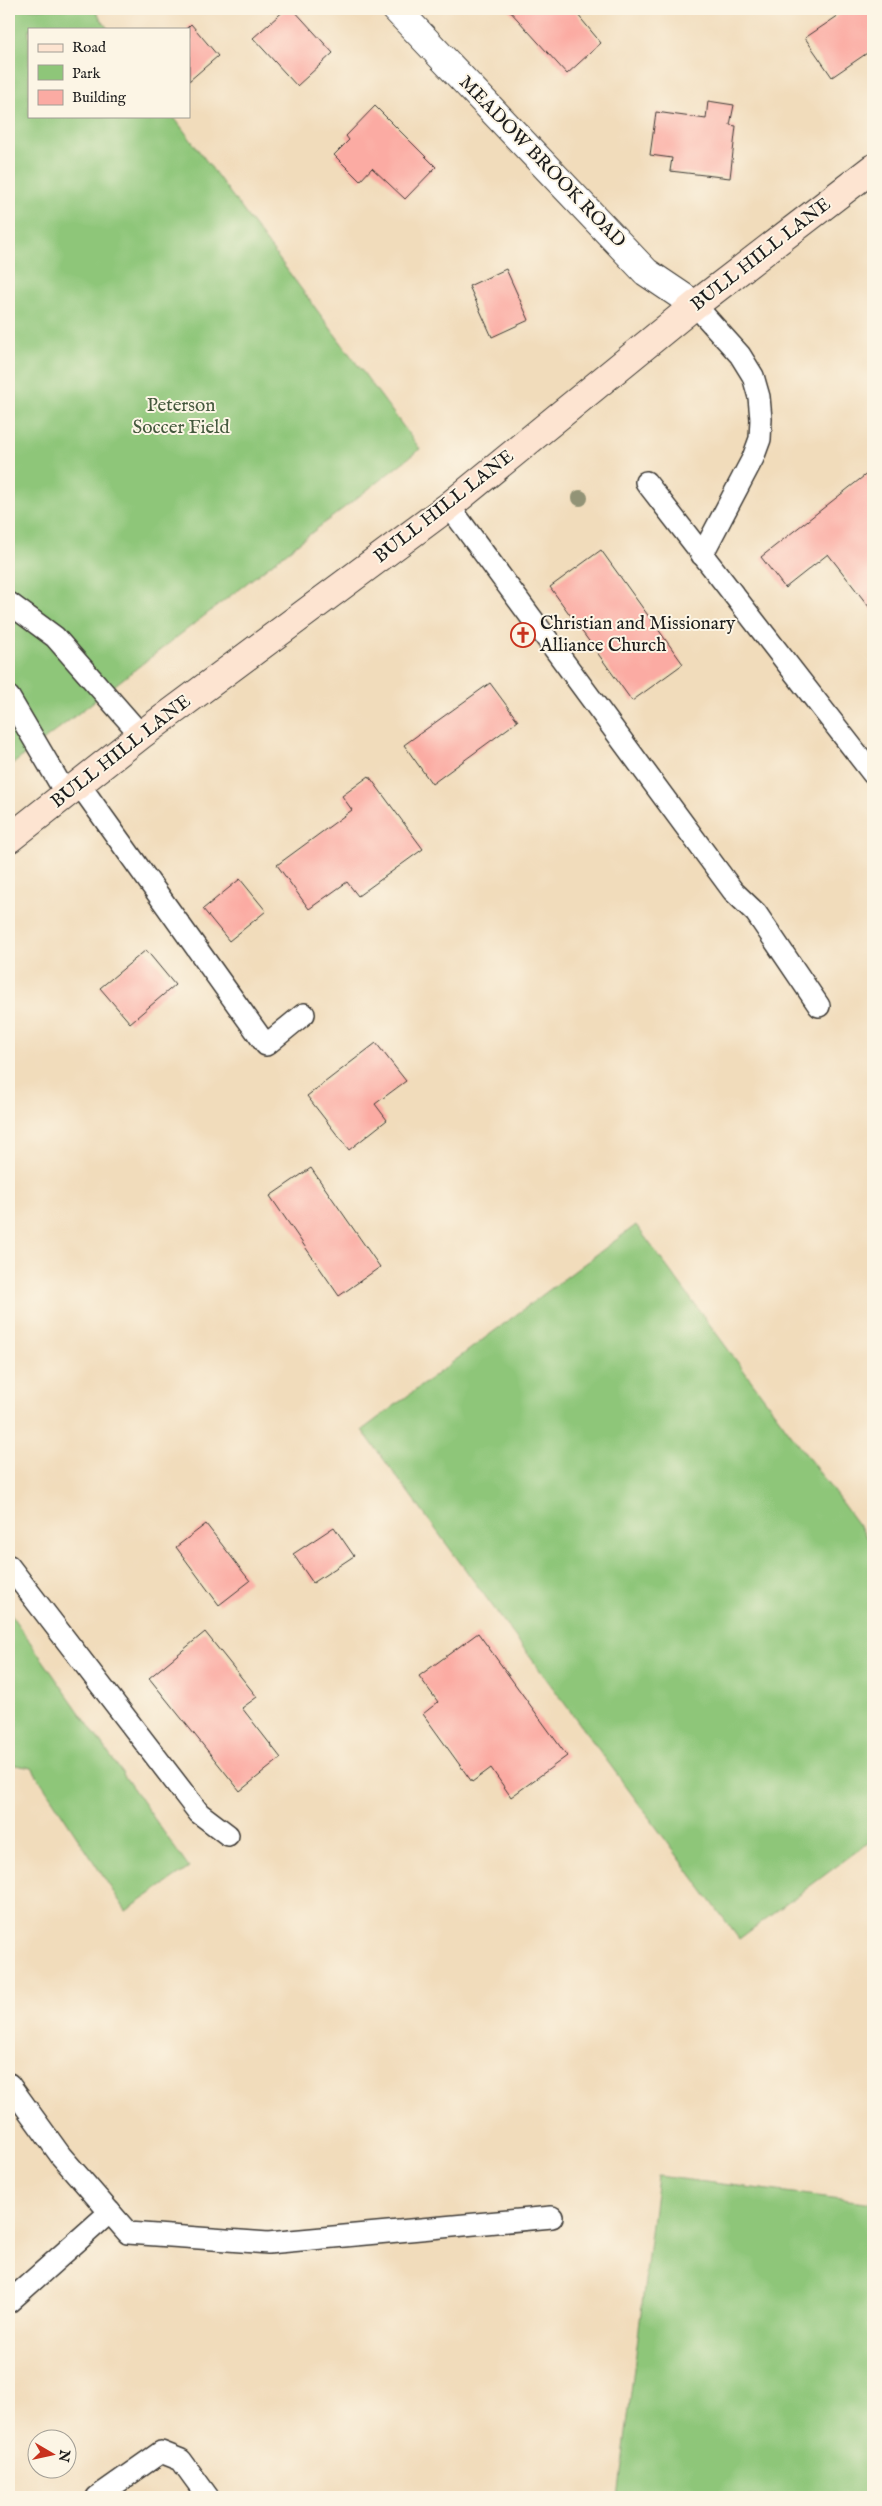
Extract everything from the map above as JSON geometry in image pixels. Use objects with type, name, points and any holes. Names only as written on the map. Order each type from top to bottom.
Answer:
[{"type":"main road","name":"BULL HILL LANE","points":[[9,839],[141,735],[449,506],[695,305],[873,168]]},
{"type":"street","name":"MEADOW BROOK ROAD","points":[[396,9],[646,272],[695,305]]},
{"type":"lane","points":[[695,305],[740,356],[753,376],[759,397],[761,419],[760,439],[753,458],[702,555]]},
{"type":"lane","points":[[646,482],[873,774]]},
{"type":"lane","points":[[449,506],[733,890],[756,913],[819,1006]]},
{"type":"lane","points":[[9,603],[55,636],[141,735]]},
{"type":"lane","points":[[9,697],[73,789],[266,1045],[304,1014]]},
{"type":"lane","points":[[9,1566],[199,1813],[228,1835]]},
{"type":"lane","points":[[9,2084],[61,2156],[128,2233],[268,2243],[552,2217]]},
{"type":"lane","points":[[9,2302],[110,2212]]},
{"type":"lane","points":[[97,2497],[161,2452],[181,2460],[208,2497]]},
{"type":"green space","name":"Peterson Soccer Field","points":[[9,9],[94,9],[107,28],[28,28],[28,118],[174,118],[420,449],[9,767]]},
{"type":"green space","points":[[636,1225],[873,1545],[873,1839],[739,1939],[362,1430]]},
{"type":"green space","points":[[9,1612],[189,1868],[126,1911],[32,1768],[9,1764]]},
{"type":"green space","points":[[658,2176],[873,2203],[873,2497],[618,2497]]},
{"type":"building","points":[[286,9],[293,9],[333,53],[297,86],[253,38]]},
{"type":"building","points":[[508,9],[573,9],[601,43],[567,74]]},
{"type":"building","points":[[848,9],[873,9],[873,49],[832,77],[805,38]]},
{"type":"building","points":[[191,24],[218,56],[190,80],[190,28],[187,28]]},
{"type":"building","points":[[708,101],[734,105],[730,125],[736,126],[730,178],[670,171],[672,158],[650,155],[656,112],[706,119]]},
{"type":"building","points":[[375,106],[436,167],[405,199],[372,168],[360,181],[334,155],[349,140],[346,136]]},
{"type":"building","points":[[506,269],[529,320],[492,337],[469,286]]},
{"type":"building","points":[[873,469],[873,612],[828,554],[785,588],[761,557]]},
{"type":"building","points":[[601,550],[683,664],[632,701],[550,587]]},
{"type":"building","points":[[490,683],[518,721],[432,784],[404,745]]},
{"type":"building","points":[[369,776],[423,849],[358,896],[347,882],[309,909],[277,865],[352,810],[342,796]]},
{"type":"building","points":[[240,879],[266,911],[229,941],[203,909]]},
{"type":"building","points":[[146,950],[175,985],[130,1023],[100,988]]},
{"type":"building","points":[[376,1043],[406,1081],[375,1104],[387,1120],[349,1150],[307,1096]]},
{"type":"building","points":[[311,1168],[380,1267],[339,1296],[270,1196]]},
{"type":"building","points":[[206,1524],[250,1581],[219,1605],[176,1547]]},
{"type":"building","points":[[334,1527],[354,1556],[313,1583],[293,1554]]},
{"type":"building","points":[[205,1632],[257,1697],[242,1708],[281,1758],[240,1791],[149,1678]]},
{"type":"building","points":[[478,1633],[567,1756],[511,1797],[491,1768],[472,1782],[423,1714],[438,1702],[419,1676]]},
{"type":"place","name":"Christian and Missionary Alliance Church","points":[[523,635]]}]
